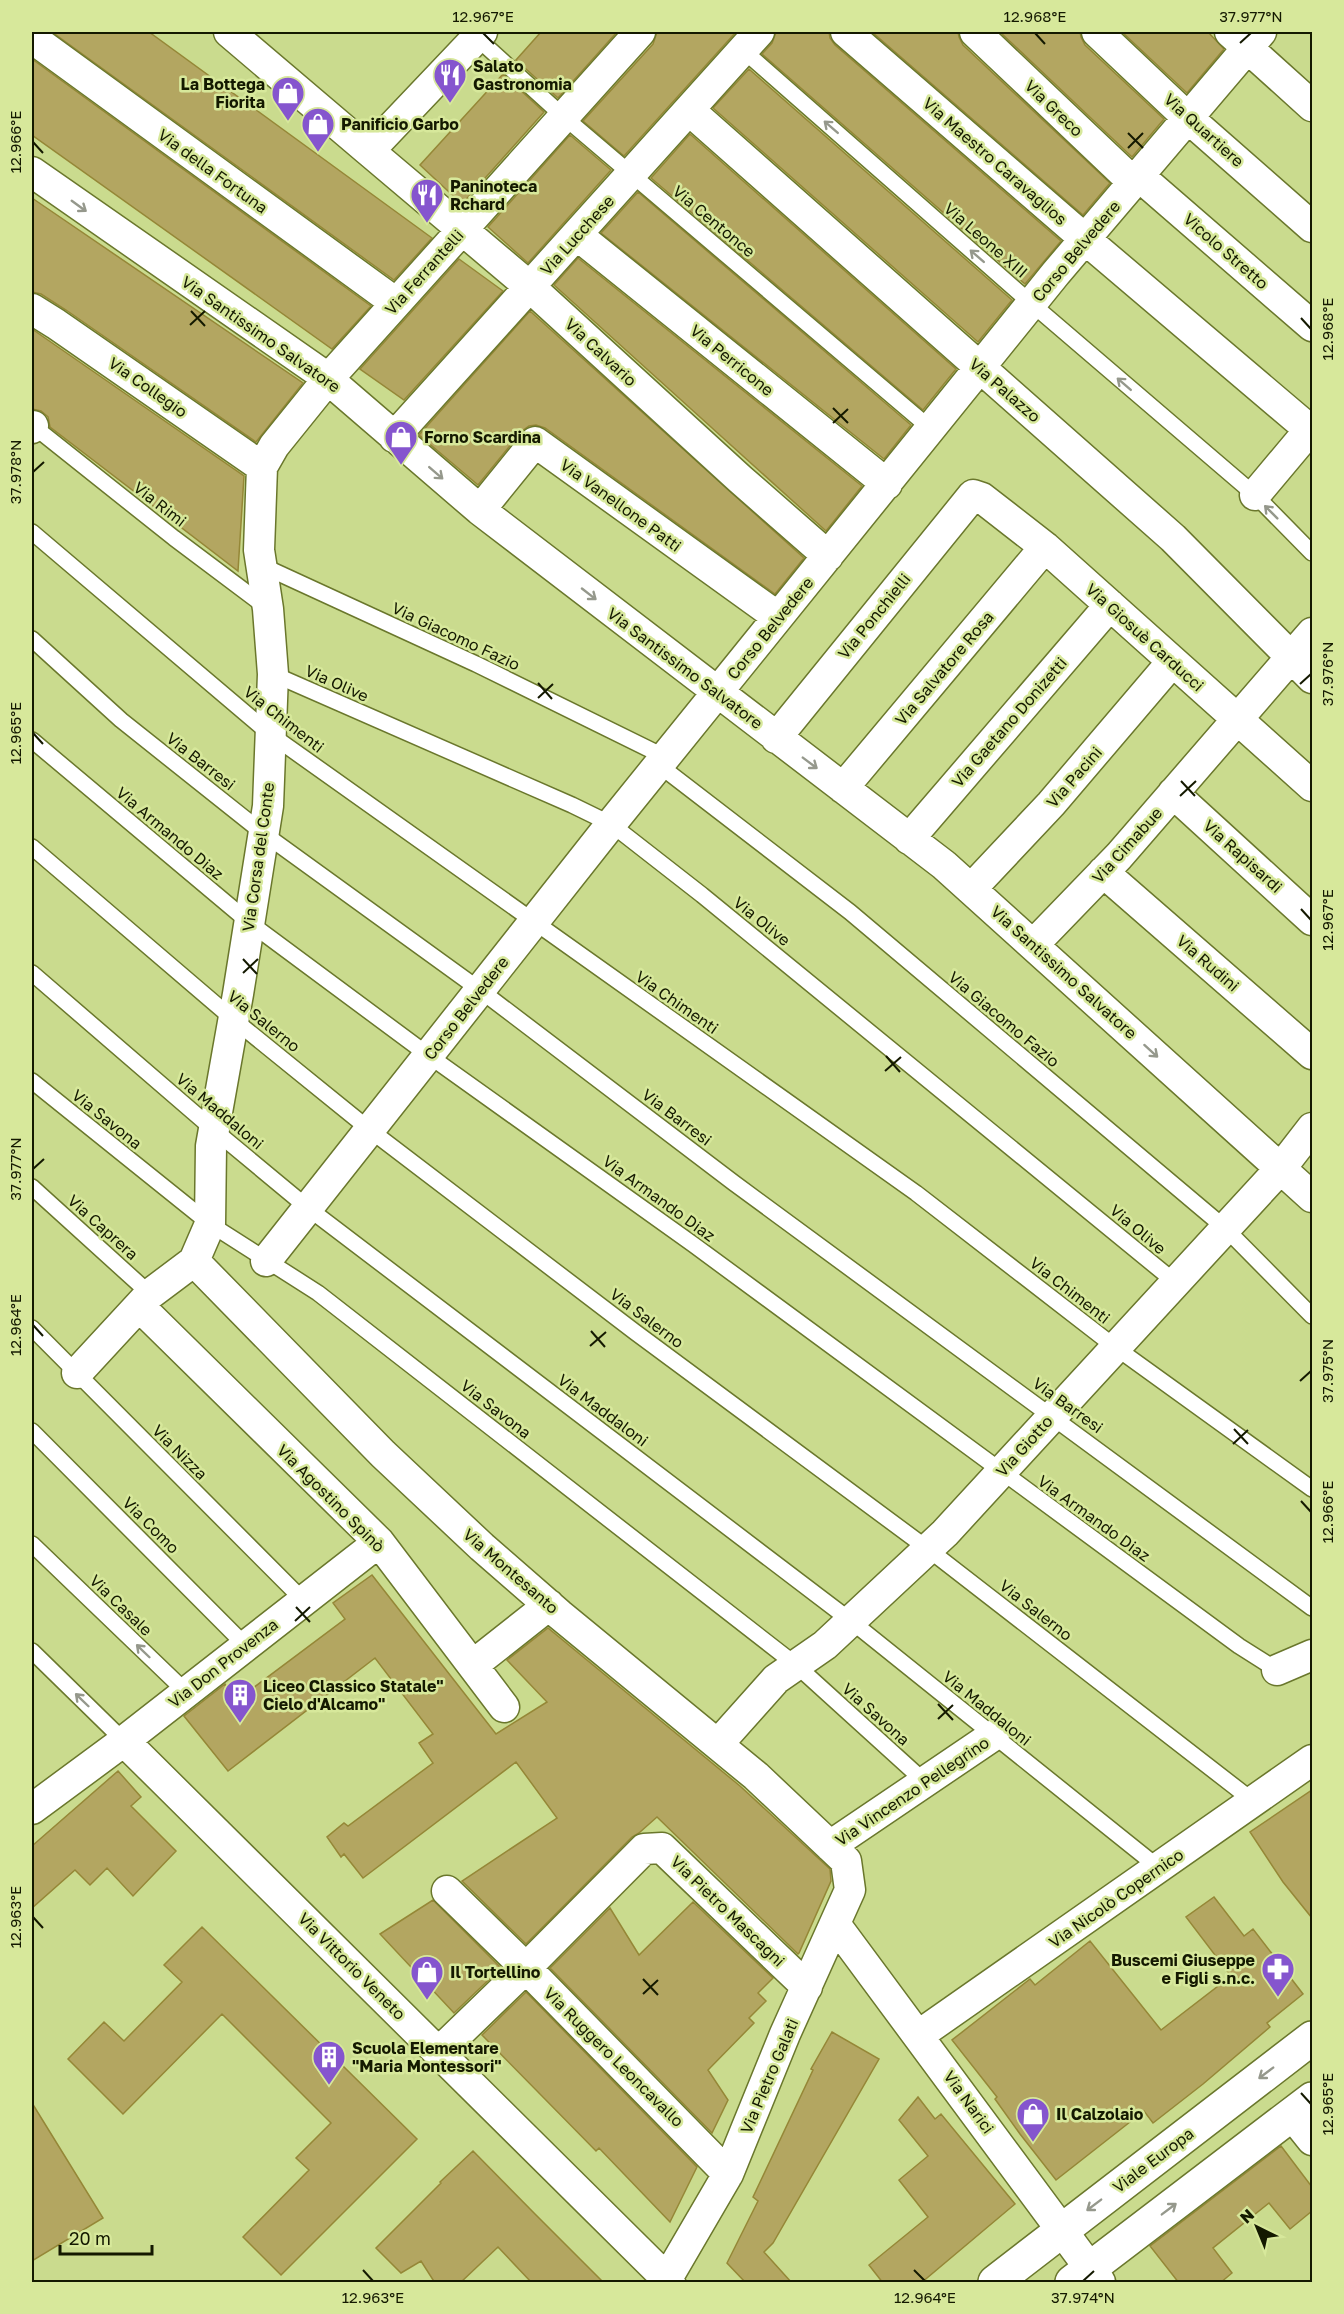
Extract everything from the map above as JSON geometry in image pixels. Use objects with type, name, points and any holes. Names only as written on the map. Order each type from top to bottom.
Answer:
[{"type":"street","name":"Via Calvario","points":[[229,32],[530,287],[740,479],[828,556]]},
{"type":"street","name":"Via Ferrantelli","points":[[328,379],[640,32]]},
{"type":"street","name":"Via Maestro Caravaglios","points":[[846,32],[1085,239],[1311,429]]},
{"type":"street","name":"Via Greco","points":[[975,32],[1136,179]]},
{"type":"street","name":"Via Quartiere","points":[[1098,32],[1188,118],[1312,227]]},
{"type":"street","points":[[369,151],[479,34]]},
{"type":"street","points":[[1246,37],[1312,106]]},
{"type":"street","name":"Corso Belvedere","points":[[266,1262],[611,824],[1085,239],[1188,118],[1246,37]]},
{"type":"street","name":"Via della Fortuna","points":[[32,38],[396,303]]},
{"type":"street","name":"Via Lucchese","points":[[394,437],[751,41]]},
{"type":"street","name":"Via Palazzo","points":[[689,110],[1173,538],[1312,678]]},
{"type":"street","name":"Via Santissimo Salvatore","points":[[32,172],[328,379],[480,510],[944,865],[1312,1197]]},
{"type":"street","name":"Vicolo Stretto","points":[[1136,179],[1312,326]]},
{"type":"street","name":"Via Perricone","points":[[577,235],[887,484]]},
{"type":"street","name":"Via Collegio","points":[[32,309],[66,330],[262,466]]},
{"type":"street","points":[[262,466],[274,446],[328,379]]},
{"type":"street","points":[[1255,495],[1311,429]]},
{"type":"street","name":"Via Vanellone Patti","points":[[480,510],[535,442],[778,617]]},
{"type":"street","name":"Via Corsa del Conte","points":[[76,1373],[144,1300],[194,1261],[210,1224],[211,1146],[268,806],[273,674],[268,609],[259,550],[262,466]]},
{"type":"street","name":"Via Giosuè Carducci","points":[[973,495],[982,498],[1045,547],[1312,786]]},
{"type":"street","name":"Via Ponchielli","points":[[776,738],[973,495]]},
{"type":"street","name":"Via Salvatore Rosa","points":[[843,788],[1045,547]]},
{"type":"street","name":"Via Gaetano Donizetti","points":[[909,839],[1110,605]]},
{"type":"street","name":"Via Cimabue","points":[[1033,945],[1103,872],[1312,633]]},
{"type":"street","name":"Via Pacini","points":[[971,889],[1051,804],[1172,662]]},
{"type":"street","name":"Via Rapisardi","points":[[1173,793],[1312,920]]},
{"type":"street","name":"Via Rudini","points":[[1103,872],[1312,1054]]},
{"type":"street","name":"Via Giotto","points":[[718,1744],[776,1679],[825,1645],[928,1549],[1281,1168],[1312,1128]]},
{"type":"street","name":"Via Montesanto","points":[[194,1261],[383,1454],[482,1547],[756,1776],[838,1854]]},
{"type":"street","name":"Via Agostino Spinò","points":[[144,1300],[379,1542],[504,1707]]},
{"type":"street","name":"Via Don Provenza","points":[[32,1809],[124,1741],[185,1691],[379,1542]]},
{"type":"street","points":[[473,1665],[549,1605]]},
{"type":"street","points":[[1277,1670],[1312,1655]]},
{"type":"street","name":"Via Vincenzo Pellegrino","points":[[838,1854],[925,1782],[993,1736]]},
{"type":"street","name":"Via Vittorio Veneto","points":[[124,1741],[668,2281]]},
{"type":"street","name":"Via Nicolò Copernico","points":[[919,2035],[1312,1760]]},
{"type":"street","name":"Via Pietro Mascagni","points":[[526,1968],[644,1849],[662,1848],[807,1987]]},
{"type":"street","name":"Via Pietro Galati","points":[[668,2281],[728,2174],[850,1890],[838,1854]]},
{"type":"street","name":"Via Ruggero Leoncavallo","points":[[447,1891],[526,1968],[728,2174]]},
{"type":"street","name":"Via Narici","points":[[835,1924],[1062,2230],[1088,2278]]},
{"type":"street","points":[[439,2052],[526,1968]]},
{"type":"street","name":"Viale Europa","points":[[995,2283],[1312,2038]]},
{"type":"street","points":[[1088,2278],[1303,2107],[1312,2140]]},
{"type":"lane","name":"Via Centonce","points":[[479,34],[564,117],[931,429]]},
{"type":"lane","name":"Via Leone XIII","points":[[751,41],[1032,304],[1255,495],[1312,553]]},
{"type":"lane","name":"Via Rimi","points":[[32,427],[268,609]]},
{"type":"lane","name":"Via Chimenti","points":[[32,532],[270,734],[916,1193],[1115,1347],[1312,1489]]},
{"type":"lane","name":"Via Giacomo Fazio","points":[[263,566],[476,664],[662,761],[850,912],[1225,1228],[1312,1316]]},
{"type":"lane","name":"Via Barresi","points":[[32,639],[121,720],[263,833],[480,990],[734,1183],[1312,1608]]},
{"type":"lane","name":"Via Olive","points":[[273,674],[611,824],[721,910],[1174,1282]]},
{"type":"lane","name":"Via Armando Diaz","points":[[32,740],[250,923],[428,1055],[694,1245],[1239,1646],[1277,1670]]},
{"type":"lane","name":"Via Salerno","points":[[32,847],[233,1019],[370,1130],[635,1332],[928,1549],[1253,1802]]},
{"type":"lane","name":"Via Maddaloni","points":[[32,973],[308,1208],[851,1621],[1159,1868]]},
{"type":"lane","name":"Via Savona","points":[[32,1081],[210,1224],[266,1262],[318,1293],[796,1665],[925,1782]]},
{"type":"lane","name":"Via Caprera","points":[[32,1186],[144,1300]]},
{"type":"lane","name":"Via Nizza","points":[[32,1328],[304,1601]]},
{"type":"lane","name":"Via Como","points":[[32,1431],[245,1645]]},
{"type":"lane","name":"Via Casale","points":[[32,1544],[185,1691]]},
{"type":"lane","name":"Via Vittorio Veneto","points":[[32,1651],[124,1741]]},
{"type":"building","points":[[52,32],[149,32],[432,238],[394,280]]},
{"type":"building","points":[[541,32],[617,32],[558,98],[516,60]]},
{"type":"building","points":[[657,32],[736,32],[624,156],[583,121],[653,44]]},
{"type":"building","points":[[776,32],[829,32],[835,45],[1061,241],[1025,284],[762,54],[772,43]]},
{"type":"building","points":[[872,32],[958,32],[963,45],[1110,183],[1083,215]]},
{"type":"building","points":[[1000,32],[1080,32],[1085,45],[1164,119],[1132,157]]},
{"type":"building","points":[[1122,32],[1208,32],[1224,49],[1187,93]]},
{"type":"building","points":[[32,59],[371,306],[332,349],[32,135]]},
{"type":"building","points":[[749,69],[1012,300],[978,342],[713,108]]},
{"type":"building","points":[[503,74],[544,112],[462,204],[420,165]]},
{"type":"building","points":[[690,134],[956,369],[923,410],[651,178]]},
{"type":"building","points":[[570,135],[611,170],[528,263],[488,227]]},
{"type":"building","points":[[638,192],[911,425],[884,459],[601,233]]},
{"type":"building","points":[[32,198],[303,383],[256,442],[66,310],[41,294],[32,292]]},
{"type":"building","points":[[578,258],[862,486],[826,531],[554,285]]},
{"type":"building","points":[[459,259],[503,291],[404,400],[360,369]]},
{"type":"building","points":[[530,311],[804,558],[775,594],[545,428],[536,425],[529,426],[522,431],[478,485],[419,435]]},
{"type":"building","points":[[32,329],[244,476],[238,571],[50,427],[48,417],[41,411],[32,409]]},
{"type":"building","points":[[372,1575],[496,1734],[547,1702],[507,1660],[548,1628],[740,1786],[830,1869],[831,1881],[799,1953],[657,1817],[632,1837],[526,1944],[462,1881],[557,1818],[516,1762],[363,1878],[344,1854],[341,1857],[327,1837],[344,1823],[348,1826],[433,1763],[419,1743],[433,1734],[375,1658],[228,1771],[184,1716],[225,1684],[237,1700],[345,1619],[333,1603]]},
{"type":"building","points":[[118,1771],[141,1797],[131,1806],[176,1851],[133,1896],[107,1868],[90,1885],[75,1870],[32,1908],[32,1846]]},
{"type":"building","points":[[1312,1790],[1312,1918],[1283,1882],[1250,1832]]},
{"type":"building","points":[[1214,1897],[1244,1936],[1253,1929],[1303,1994],[1267,2023],[1270,2027],[1153,2123],[1144,2111],[1056,2180],[995,2099],[997,2097],[952,2040],[1030,1979],[1035,1985],[1090,1941],[1161,2030],[1231,1976],[1186,1917]]},
{"type":"building","points":[[433,1900],[501,1968],[454,2013],[380,1934]]},
{"type":"building","points":[[693,1902],[773,1978],[758,1993],[766,2001],[749,2018],[754,2023],[708,2070],[728,2100],[712,2133],[550,1968],[610,1908],[639,1955]]},
{"type":"building","name":"Scuola Elementare \"Maria Montessori\"","points":[[202,1927],[417,2139],[281,2275],[243,2237],[309,2170],[296,2158],[331,2123],[222,2014],[123,2114],[68,2059],[104,2022],[124,2041],[182,1982],[164,1965]]},
{"type":"building","points":[[526,1992],[697,2167],[670,2222],[599,2148],[596,2151],[482,2035]]},
{"type":"building","points":[[832,2032],[879,2059],[773,2243],[764,2252],[792,2283],[746,2283],[727,2263],[758,2201],[753,2197],[813,2070],[811,2069]]},
{"type":"building","points":[[918,2097],[935,2119],[941,2114],[1015,2204],[921,2283],[883,2283],[869,2265],[928,2217],[899,2180],[928,2156],[899,2120]]},
{"type":"building","points":[[32,2103],[103,2218],[32,2261]]},
{"type":"building","points":[[1281,2146],[1312,2187],[1312,2211],[1290,2229],[1269,2203],[1213,2248],[1232,2273],[1220,2283],[1179,2283],[1150,2246]]},
{"type":"building","points":[[473,2151],[604,2283],[532,2283],[498,2247],[460,2283],[435,2283],[421,2261],[401,2273],[376,2248]]},
{"type":"place","name":"Salato Gastronomia","points":[[450,104]]},
{"type":"place","name":"La Bottega Fiorita","points":[[288,122]]},
{"type":"place","name":"Panificio Garbo","points":[[318,153]]},
{"type":"place","name":"Paninoteca Rchard","points":[[427,224]]},
{"type":"place","name":"Forno Scardina","points":[[401,466]]},
{"type":"place","name":"Liceo Classico Statale\" Cielo d'Alcamo\"","points":[[240,1724]]},
{"type":"place","name":"Buscemi Giuseppe e Figli s.n.c.","points":[[1278,1998]]},
{"type":"place","name":"Il Tortellino","points":[[427,2001]]},
{"type":"place","name":"Scuola Elementare \"Maria Montessori\"","points":[[329,2086]]},
{"type":"place","name":"Il Calzolaio","points":[[1033,2143]]}]
